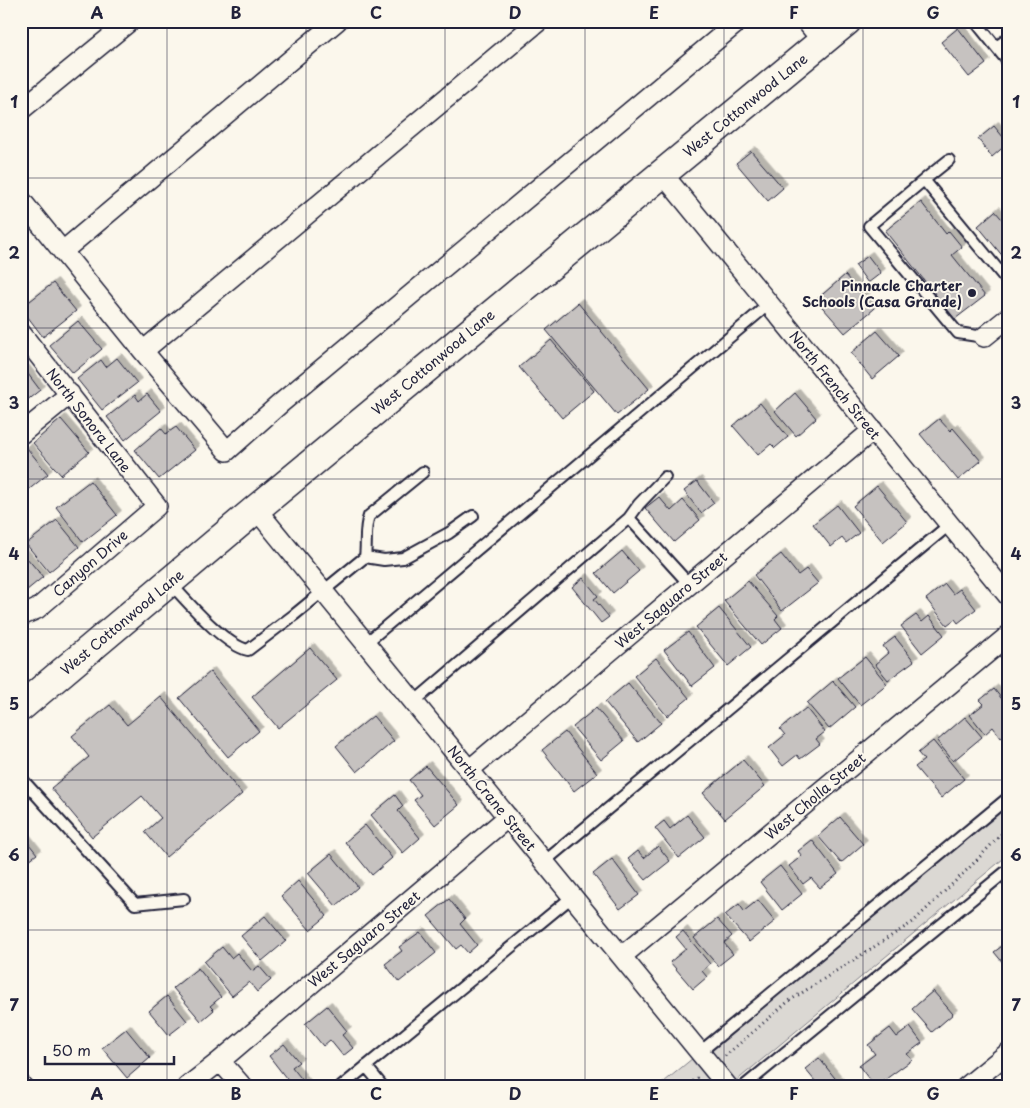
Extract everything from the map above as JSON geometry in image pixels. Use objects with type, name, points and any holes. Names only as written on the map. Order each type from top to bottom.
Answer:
[{"type":"main road","name":"West Cottonwood Lane","points":[[21,707],[256,508],[662,172],[815,31],[847,21]]},
{"type":"street","points":[[21,110],[130,21]]},
{"type":"street","points":[[143,352],[539,21]]},
{"type":"street","points":[[21,200],[143,352],[227,451],[281,403],[739,21]]},
{"type":"street","points":[[63,251],[331,23]]},
{"type":"street","name":"North French Street","points":[[662,172],[1009,597]]},
{"type":"street","points":[[984,337],[1009,317]]},
{"type":"street","name":"North Sonora Lane","points":[[21,333],[157,506]]},
{"type":"street","points":[[21,434],[70,394]]},
{"type":"street","name":"West Saguaro Street","points":[[469,770],[873,430]]},
{"type":"street","name":"Canyon Drive","points":[[21,616],[37,609],[157,506]]},
{"type":"street","name":"North Crane Street","points":[[256,508],[728,1087]]},
{"type":"street","name":"West Cholla Street","points":[[622,956],[1009,636]]},
{"type":"street","name":"West Saguaro Street","points":[[187,1087],[508,817]]},
{"type":"street","points":[[966,1087],[1009,1052]]},
{"type":"street","points":[[220,1061],[243,1087]]},
{"type":"lane","points":[[975,21],[1009,63]]},
{"type":"lane","points":[[996,48],[1009,38]]},
{"type":"lane","points":[[949,160],[869,226],[958,333],[984,337]]},
{"type":"lane","points":[[924,180],[1009,283]]},
{"type":"lane","points":[[366,643],[769,304]]},
{"type":"lane","points":[[169,582],[209,625],[241,648],[248,650],[365,557],[367,544],[365,525],[369,516],[423,472]]},
{"type":"lane","points":[[414,702],[629,518],[664,477]]},
{"type":"lane","points":[[365,557],[384,560],[403,558],[449,533],[473,516]]},
{"type":"lane","points":[[629,518],[689,584]]},
{"type":"lane","points":[[544,862],[949,525]]},
{"type":"lane","points":[[21,778],[135,904],[184,899]]},
{"type":"lane","points":[[700,1052],[1009,797]]},
{"type":"lane","points":[[743,1087],[1009,869]]},
{"type":"lane","points":[[341,1087],[573,896]]},
{"type":"lane","points":[[366,1066],[383,1087]]},
{"type":"path","points":[[685,1087],[712,1067],[788,1001],[913,922],[1009,826]]},
{"type":"shaded area","points":[[1009,796],[1009,854],[729,1087],[658,1087]]},
{"type":"building","points":[[958,28],[986,64],[969,77],[941,42]]},
{"type":"building","points":[[994,126],[1008,143],[992,157],[978,139]]},
{"type":"building","points":[[751,151],[783,188],[768,201],[736,163]]},
{"type":"building","points":[[921,202],[946,234],[949,231],[962,247],[952,255],[985,296],[955,319],[885,231]]},
{"type":"building","points":[[995,211],[1007,225],[1009,223],[1009,256],[1005,259],[978,226]]},
{"type":"building","points":[[868,256],[881,273],[868,283],[855,265]]},
{"type":"building","points":[[845,275],[874,309],[845,333],[816,300]]},
{"type":"building","points":[[53,283],[76,311],[43,337],[21,308]]},
{"type":"building","points":[[578,303],[649,389],[617,415],[546,330]]},
{"type":"building","points":[[78,321],[102,349],[73,373],[49,345]]},
{"type":"building","points":[[877,331],[899,356],[872,379],[851,353]]},
{"type":"building","points":[[551,340],[594,391],[562,418],[519,367]]},
{"type":"building","points":[[117,358],[137,383],[102,410],[77,379],[101,360],[106,367]]},
{"type":"building","points":[[21,367],[40,390],[21,405]]},
{"type":"building","points":[[795,393],[816,418],[796,436],[775,411]]},
{"type":"building","points":[[147,394],[161,411],[125,440],[107,417],[135,395],[139,401]]},
{"type":"building","points":[[760,403],[788,437],[775,448],[771,444],[758,455],[733,426]]},
{"type":"building","points":[[61,419],[89,452],[61,475],[33,443]]},
{"type":"building","points":[[939,419],[950,431],[953,428],[981,461],[958,480],[920,434]]},
{"type":"building","points":[[176,427],[195,450],[159,479],[135,450],[161,428],[166,434]]},
{"type":"building","points":[[27,448],[48,474],[21,496],[21,452]]},
{"type":"building","points":[[90,481],[117,515],[83,542],[56,507]]},
{"type":"building","points":[[697,481],[714,503],[701,513],[684,491]]},
{"type":"building","points":[[877,486],[907,522],[883,542],[853,506]]},
{"type":"building","points":[[659,497],[671,511],[683,500],[700,520],[674,542],[645,508]]},
{"type":"building","points":[[837,505],[859,533],[846,543],[842,538],[831,547],[813,524]]},
{"type":"building","points":[[57,520],[79,547],[49,572],[26,544]]},
{"type":"building","points":[[21,551],[43,577],[21,595]]},
{"type":"building","points":[[622,551],[639,571],[613,593],[596,573]]},
{"type":"building","points":[[781,554],[798,575],[806,569],[818,583],[782,611],[754,575]]},
{"type":"building","points":[[583,578],[598,596],[594,599],[609,617],[601,623],[572,587]]},
{"type":"building","points":[[748,581],[778,616],[775,619],[782,628],[761,645],[724,601]]},
{"type":"building","points":[[945,584],[953,594],[960,589],[976,609],[958,623],[955,619],[947,625],[926,599]]},
{"type":"building","points":[[719,608],[751,647],[728,666],[696,627]]},
{"type":"building","points":[[916,615],[922,622],[929,616],[944,635],[922,653],[901,626]]},
{"type":"building","points":[[688,632],[715,668],[692,686],[664,650]]},
{"type":"building","points":[[895,637],[914,661],[888,680],[875,664],[888,653],[883,646]]},
{"type":"building","points":[[310,648],[337,680],[278,728],[252,697]]},
{"type":"building","points":[[865,657],[887,684],[860,705],[838,678]]},
{"type":"building","points":[[656,658],[689,698],[667,716],[634,676]]},
{"type":"building","points":[[210,672],[259,731],[228,757],[179,698]]},
{"type":"building","points":[[833,681],[855,707],[829,729],[807,703]]},
{"type":"building","points":[[628,683],[661,723],[638,742],[605,702]]},
{"type":"building","points":[[994,689],[1009,708],[1009,732],[1001,738],[993,727],[985,734],[970,715],[984,704],[980,700]]},
{"type":"building","points":[[161,697],[242,794],[166,857],[145,832],[161,818],[142,796],[92,837],[51,788],[89,757],[72,736],[110,705],[127,725]]},
{"type":"building","points":[[596,708],[624,741],[601,760],[573,727]]},
{"type":"building","points":[[806,708],[825,732],[816,739],[820,744],[800,759],[797,755],[783,766],[769,748],[785,735],[780,729]]},
{"type":"building","points":[[373,716],[394,741],[357,772],[336,746]]},
{"type":"building","points":[[965,717],[982,737],[953,761],[937,741]]},
{"type":"building","points":[[565,732],[597,773],[574,791],[542,750]]},
{"type":"building","points":[[933,741],[964,779],[941,798],[915,767],[924,760],[918,753]]},
{"type":"building","points":[[743,760],[765,786],[725,819],[703,793]]},
{"type":"building","points":[[426,766],[459,805],[435,825],[414,800],[421,795],[409,780]]},
{"type":"building","points":[[395,795],[403,806],[398,811],[420,838],[403,853],[371,815]]},
{"type":"building","points":[[687,815],[705,837],[679,858],[655,828],[664,821],[670,829]]},
{"type":"building","points":[[840,817],[863,844],[841,863],[818,836]]},
{"type":"building","points":[[365,825],[392,858],[372,875],[345,842]]},
{"type":"building","points":[[21,834],[37,854],[21,866]]},
{"type":"building","points":[[812,840],[838,874],[820,888],[811,878],[803,884],[789,866],[802,856],[798,851]]},
{"type":"building","points":[[658,846],[670,861],[646,880],[628,859],[638,851],[644,858]]},
{"type":"building","points":[[331,854],[358,887],[336,906],[308,873]]},
{"type":"building","points":[[612,859],[639,895],[620,909],[593,874]]},
{"type":"building","points":[[780,866],[802,894],[782,910],[760,882]]},
{"type":"building","points":[[298,881],[327,916],[310,930],[281,896]]},
{"type":"building","points":[[449,899],[465,919],[460,924],[477,945],[468,953],[461,945],[456,949],[428,916]]},
{"type":"building","points":[[758,900],[775,921],[749,942],[725,915],[739,904],[744,911]]},
{"type":"building","points":[[265,916],[286,941],[262,961],[241,936]]},
{"type":"building","points":[[717,919],[732,936],[724,943],[733,954],[718,966],[694,938]]},
{"type":"building","points":[[683,931],[710,964],[702,971],[707,977],[693,989],[670,962],[686,949],[676,937]]},
{"type":"building","points":[[420,932],[436,953],[399,982],[385,964],[402,951],[399,947]]},
{"type":"building","points":[[1009,941],[1009,970],[994,952]]},
{"type":"building","points":[[222,947],[231,958],[237,953],[252,971],[259,966],[271,980],[257,992],[249,982],[232,996],[204,962]]},
{"type":"building","points":[[198,968],[221,997],[210,1006],[214,1010],[201,1021],[173,988]]},
{"type":"building","points":[[933,991],[953,1014],[932,1032],[912,1009]]},
{"type":"building","points":[[167,996],[187,1021],[169,1035],[149,1011]]},
{"type":"building","points":[[327,1006],[347,1031],[342,1035],[353,1048],[343,1056],[330,1040],[323,1046],[305,1024]]},
{"type":"building","points":[[910,1027],[922,1043],[907,1054],[912,1060],[875,1087],[859,1066],[875,1054],[868,1045],[890,1028],[897,1037]]},
{"type":"building","points":[[126,1029],[150,1058],[127,1078],[102,1048]]},
{"type":"building","points":[[284,1044],[299,1062],[292,1067],[308,1087],[293,1087],[269,1056]]},
{"type":"building","points":[[819,1058],[842,1087],[820,1087],[805,1069]]},
{"type":"place","name":"Pinnacle Charter Schools (Casa Grande)","points":[[972,293]]}]
